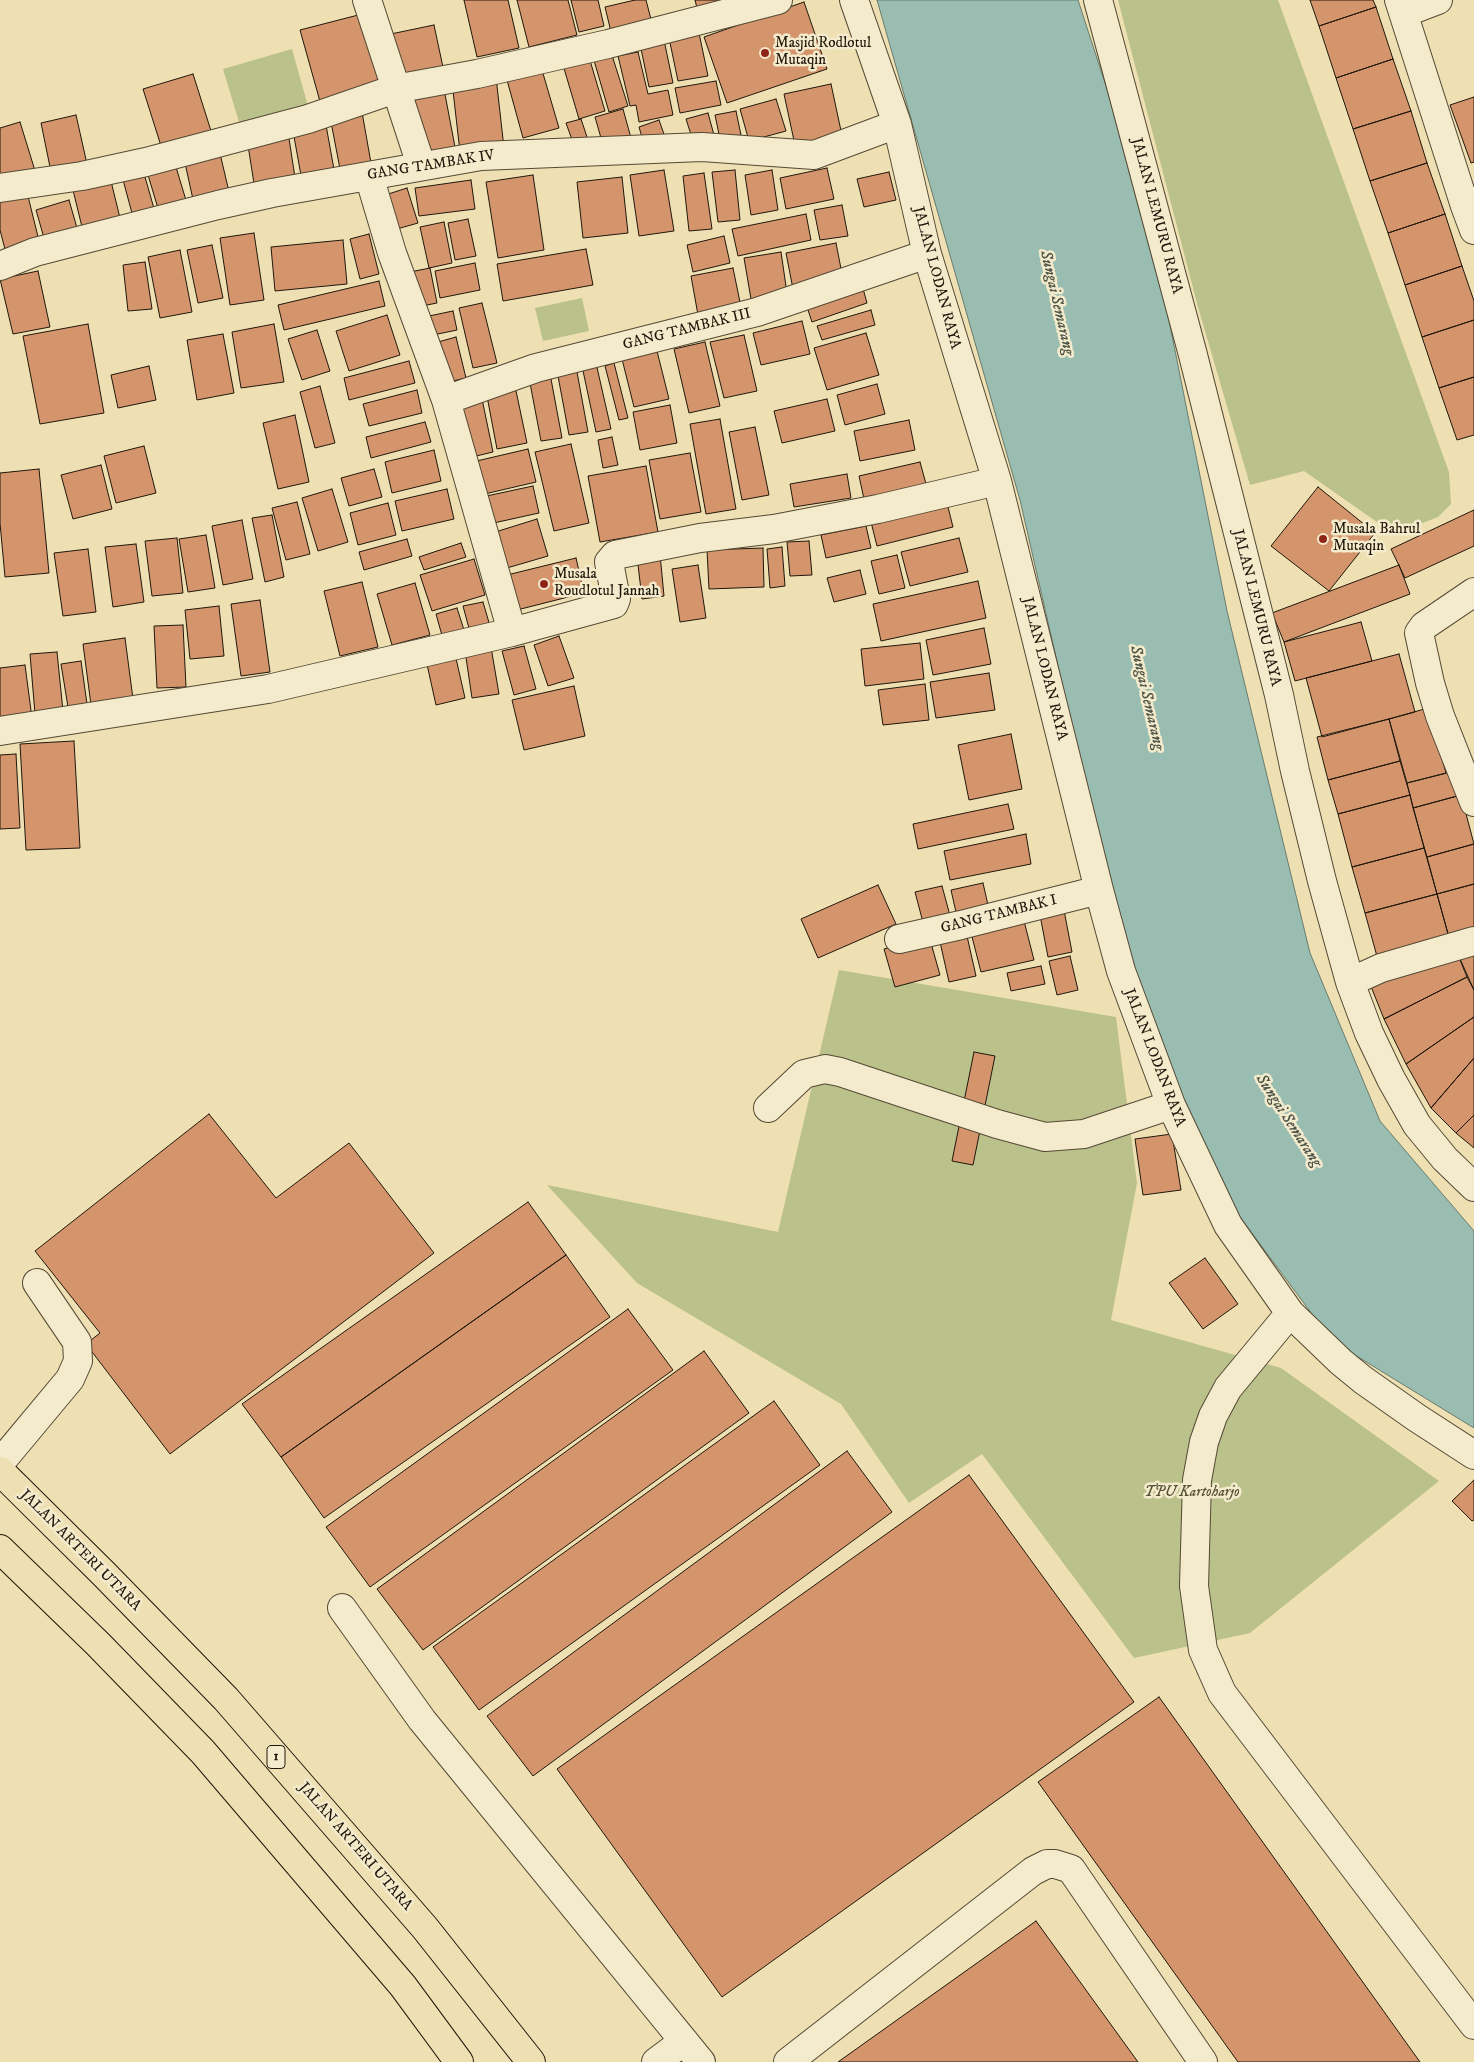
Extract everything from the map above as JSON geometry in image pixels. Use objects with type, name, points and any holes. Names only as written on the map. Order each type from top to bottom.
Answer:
[{"type":"highway","name":"JALAN ARTERI UTARA","points":[[0,1471],[226,1699],[425,1928],[531,2062]]},
{"type":"highway","points":[[0,1549],[98,1644],[203,1752],[403,1986],[459,2062]]},
{"type":"street","points":[[367,0],[421,165]]},
{"type":"street","points":[[0,188],[82,176],[146,162],[308,119],[395,89],[477,74],[608,44],[778,0]]},
{"type":"street","name":"JALAN LODAN RAYA","points":[[854,0],[897,124],[927,254],[997,481],[1121,971],[1171,1105],[1228,1225],[1290,1313],[1335,1356],[1364,1380],[1417,1418],[1474,1455]]},
{"type":"street","name":"JALAN LEMURU RAYA","points":[[1098,0],[1193,355],[1278,695],[1322,881],[1350,982],[1391,1079],[1417,1125],[1445,1159],[1474,1188]]},
{"type":"street","points":[[1438,0],[1402,6],[1471,212]]},
{"type":"street","name":"GANG TAMBAK IV","points":[[0,266],[35,252],[218,205],[421,165],[481,156],[702,147],[814,155],[897,124]]},
{"type":"street","points":[[369,176],[392,252],[446,400],[512,632]]},
{"type":"street","name":"GANG TAMBAK III","points":[[446,400],[536,368],[757,312],[927,254]]},
{"type":"street","points":[[0,731],[268,689],[512,632],[614,604],[616,599],[609,562],[615,555],[700,538],[774,529],[878,509],[997,481]]},
{"type":"street","points":[[1474,592],[1424,626],[1419,633],[1440,716],[1474,802]]},
{"type":"street","name":"GANG TAMBAK I","points":[[899,939],[961,926],[1099,890]]},
{"type":"street","points":[[1350,982],[1381,968],[1474,941]]},
{"type":"street","points":[[768,1108],[804,1074],[825,1069],[840,1072],[997,1124],[1045,1136],[1084,1134],[1171,1105]]},
{"type":"street","points":[[0,1463],[70,1379],[78,1361],[77,1342],[37,1283]]},
{"type":"street","points":[[1290,1313],[1228,1388],[1213,1416],[1204,1442],[1197,1480],[1194,1586],[1203,1650],[1222,1693],[1474,2025]]},
{"type":"street","points":[[342,1608],[422,1720],[693,2052],[656,2062]]},
{"type":"street","points":[[788,2062],[1033,1871],[1047,1864],[1055,1864],[1071,1869],[1203,2062]]},
{"type":"green space","points":[[1118,0],[1278,0],[1449,472],[1451,504],[1438,517],[1394,534],[1304,471],[1250,485],[1198,307]]},
{"type":"green space","points":[[292,49],[310,113],[242,132],[223,69]]},
{"type":"green space","points":[[582,298],[589,331],[543,341],[535,308]]},
{"type":"green space","name":"TPU Kartoharjo","points":[[839,970],[1116,1017],[1137,1183],[1111,1320],[1281,1368],[1439,1481],[1250,1633],[1134,1658],[982,1454],[909,1503],[841,1404],[637,1283],[547,1185],[778,1232]]},
{"type":"water","name":"Sungai Semarang","points":[[877,0],[1078,0],[1148,215],[1227,611],[1310,953],[1380,1121],[1474,1231],[1474,1428],[1332,1341],[1228,1201],[1189,1121],[1113,906],[1020,500]]},
{"type":"building","points":[[464,0],[508,0],[519,48],[477,57]]},
{"type":"building","points":[[517,0],[568,0],[577,35],[529,47]]},
{"type":"building","points":[[571,0],[598,0],[604,26],[579,32]]},
{"type":"building","points":[[635,0],[646,0],[653,27],[612,36],[605,7]]},
{"type":"building","points":[[695,0],[751,0],[699,16]]},
{"type":"building","points":[[1310,0],[1373,0],[1376,7],[1319,26]]},
{"type":"building","name":"Masjid Rodlotul Mutaqin","points":[[804,2],[827,69],[727,103],[704,37]]},
{"type":"building","points":[[1376,7],[1393,59],[1336,78],[1319,26]]},
{"type":"building","points":[[366,13],[386,87],[321,105],[300,30]]},
{"type":"building","points":[[434,25],[444,72],[396,82],[386,35]]},
{"type":"building","points":[[699,33],[708,76],[678,81],[669,38]]},
{"type":"building","points":[[664,40],[673,83],[649,87],[640,44]]},
{"type":"building","points":[[611,52],[628,106],[609,112],[593,57]]},
{"type":"building","points":[[638,52],[648,94],[668,90],[673,115],[639,122],[636,105],[630,106],[618,56]]},
{"type":"building","points":[[589,57],[605,111],[579,119],[563,65]]},
{"type":"building","points":[[1393,59],[1411,111],[1353,129],[1336,78]]},
{"type":"building","points":[[542,70],[559,128],[523,138],[507,80]]},
{"type":"building","points":[[193,74],[212,134],[162,149],[143,89]]},
{"type":"building","points":[[496,77],[504,148],[460,152],[452,82]]},
{"type":"building","points":[[716,81],[721,105],[680,113],[675,88]]},
{"type":"building","points":[[831,84],[843,140],[796,150],[784,94]]},
{"type":"building","points":[[444,89],[455,147],[419,154],[407,96]]},
{"type":"building","points":[[1474,97],[1474,162],[1471,163],[1450,105]]},
{"type":"building","points":[[776,99],[786,131],[749,141],[740,109]]},
{"type":"building","points":[[623,109],[631,138],[603,145],[595,117]]},
{"type":"building","points":[[736,111],[741,135],[720,139],[715,115]]},
{"type":"building","points":[[1411,111],[1427,163],[1370,181],[1353,129]]},
{"type":"building","points":[[362,112],[371,163],[340,169],[331,122]]},
{"type":"building","points":[[708,113],[714,135],[693,141],[686,119]]},
{"type":"building","points":[[76,115],[87,164],[51,172],[41,123]]},
{"type":"building","points":[[581,119],[590,146],[576,151],[566,123]]},
{"type":"building","points":[[659,120],[665,137],[644,144],[639,127]]},
{"type":"building","points":[[20,122],[36,174],[0,185],[0,128]]},
{"type":"building","points":[[326,125],[335,175],[302,181],[293,131]]},
{"type":"building","points":[[288,132],[296,184],[255,190],[247,139]]},
{"type":"building","points":[[218,145],[230,196],[194,204],[183,154]]},
{"type":"building","points":[[173,157],[188,207],[160,215],[145,165]]},
{"type":"building","points":[[1427,163],[1445,214],[1388,233],[1370,181]]},
{"type":"building","points":[[827,168],[834,199],[786,209],[780,178]]},
{"type":"building","points":[[143,170],[155,212],[133,217],[122,176]]},
{"type":"building","points":[[664,170],[674,231],[639,236],[630,175]]},
{"type":"building","points":[[735,170],[740,220],[718,222],[712,172]]},
{"type":"building","points":[[772,170],[778,210],[751,215],[745,175]]},
{"type":"building","points":[[889,172],[896,200],[864,207],[857,179]]},
{"type":"building","points":[[109,173],[120,218],[82,227],[71,182]]},
{"type":"building","points":[[704,173],[712,229],[689,231],[683,176]]},
{"type":"building","points":[[533,175],[544,250],[498,258],[486,182]]},
{"type":"building","points":[[622,177],[628,233],[583,238],[577,182]]},
{"type":"building","points":[[471,180],[475,209],[419,216],[415,188]]},
{"type":"building","points":[[407,188],[418,223],[390,231],[379,197]]},
{"type":"building","points":[[27,192],[40,245],[6,253],[0,230],[0,198]]},
{"type":"building","points":[[69,200],[79,235],[46,245],[36,210]]},
{"type":"building","points":[[842,205],[848,236],[820,240],[814,210]]},
{"type":"building","points":[[806,214],[811,240],[738,256],[732,229]]},
{"type":"building","points":[[1445,214],[1462,266],[1405,285],[1388,233]]},
{"type":"building","points":[[468,219],[476,256],[455,260],[448,223]]},
{"type":"building","points":[[444,222],[452,263],[429,268],[420,227]]},
{"type":"building","points":[[254,233],[264,300],[230,305],[220,238]]},
{"type":"building","points":[[369,234],[379,274],[360,279],[350,239]]},
{"type":"building","points":[[724,236],[730,263],[693,272],[687,245]]},
{"type":"building","points":[[343,240],[347,284],[275,291],[271,247]]},
{"type":"building","points":[[836,243],[843,279],[793,289],[786,253]]},
{"type":"building","points":[[212,245],[223,298],[198,303],[187,250]]},
{"type":"building","points":[[586,249],[593,285],[503,301],[497,264]]},
{"type":"building","points":[[180,250],[192,312],[160,318],[148,257]]},
{"type":"building","points":[[781,252],[787,293],[751,299],[744,258]]},
{"type":"building","points":[[145,262],[152,309],[128,311],[123,265]]},
{"type":"building","points":[[475,263],[480,290],[440,298],[435,271]]},
{"type":"building","points":[[1462,266],[1474,301],[1474,320],[1422,337],[1405,285]]},
{"type":"building","points":[[430,268],[437,303],[417,307],[410,272]]},
{"type":"building","points":[[733,268],[741,307],[698,315],[691,276]]},
{"type":"building","points":[[38,271],[50,327],[13,334],[0,279]]},
{"type":"building","points":[[379,281],[385,306],[284,330],[278,305]]},
{"type":"building","points":[[862,285],[867,303],[812,322],[806,304]]},
{"type":"building","points":[[482,303],[497,363],[473,368],[459,308]]},
{"type":"building","points":[[871,310],[875,325],[822,340],[817,326]]},
{"type":"building","points":[[453,311],[457,330],[433,335],[429,316]]},
{"type":"building","points":[[387,315],[400,355],[349,371],[336,331]]},
{"type":"building","points":[[1474,320],[1474,377],[1439,388],[1422,337]]},
{"type":"building","points":[[802,321],[810,354],[761,365],[753,333]]},
{"type":"building","points":[[88,324],[104,413],[40,424],[23,336]]},
{"type":"building","points":[[274,324],[284,382],[241,388],[232,332]]},
{"type":"building","points":[[317,330],[330,371],[302,380],[288,339]]},
{"type":"building","points":[[866,333],[879,375],[827,390],[814,348]]},
{"type":"building","points":[[223,334],[234,393],[197,400],[187,340]]},
{"type":"building","points":[[744,335],[757,391],[724,398],[710,342]]},
{"type":"building","points":[[456,337],[466,378],[448,382],[438,342]]},
{"type":"building","points":[[705,342],[720,406],[689,413],[674,349]]},
{"type":"building","points":[[657,351],[669,399],[634,407],[622,359]]},
{"type":"building","points":[[409,361],[415,383],[349,400],[344,378]]},
{"type":"building","points":[[596,363],[611,429],[596,432],[582,366]]},
{"type":"building","points":[[614,363],[628,418],[619,420],[605,366]]},
{"type":"building","points":[[149,366],[156,400],[118,408],[111,375]]},
{"type":"building","points":[[577,372],[588,432],[569,435],[558,376]]},
{"type":"building","points":[[1474,377],[1474,435],[1457,440],[1439,388]]},
{"type":"building","points":[[551,379],[562,438],[541,441],[530,383]]},
{"type":"building","points":[[877,384],[885,414],[845,425],[837,395]]},
{"type":"building","points":[[320,386],[335,443],[315,448],[300,392]]},
{"type":"building","points":[[515,386],[527,443],[497,449],[486,391]]},
{"type":"building","points":[[417,390],[422,413],[369,426],[363,404]]},
{"type":"building","points":[[481,394],[493,452],[468,458],[456,400]]},
{"type":"building","points":[[827,399],[835,431],[782,443],[774,411]]},
{"type":"building","points":[[670,405],[677,443],[640,450],[633,412]]},
{"type":"building","points":[[295,415],[309,482],[278,489],[263,423]]},
{"type":"building","points":[[720,419],[736,509],[706,514],[690,424]]},
{"type":"building","points":[[909,420],[915,450],[860,461],[854,431]]},
{"type":"building","points":[[425,422],[431,442],[371,458],[366,437]]},
{"type":"building","points":[[755,427],[769,495],[742,500],[729,432]]},
{"type":"building","points":[[612,437],[618,465],[603,468],[598,440]]},
{"type":"building","points":[[571,444],[589,523],[554,531],[535,452]]},
{"type":"building","points":[[144,446],[156,493],[116,503],[104,456]]},
{"type":"building","points":[[528,449],[536,482],[476,496],[468,463]]},
{"type":"building","points":[[434,450],[441,481],[392,493],[385,462]]},
{"type":"building","points":[[690,453],[701,512],[660,519],[649,460]]},
{"type":"building","points":[[920,462],[926,484],[864,499],[859,476]]},
{"type":"building","points":[[101,465],[112,509],[73,519],[61,475]]},
{"type":"building","points":[[646,466],[658,532],[600,542],[588,476]]},
{"type":"building","points":[[39,469],[49,573],[5,577],[0,523],[0,473]]},
{"type":"building","points":[[374,469],[382,497],[349,506],[341,478]]},
{"type":"building","points":[[847,474],[851,498],[794,507],[790,484]]},
{"type":"building","points":[[533,486],[539,513],[489,524],[482,497]]},
{"type":"building","name":"Musala Bahrul Mutaqin","points":[[1318,487],[1375,533],[1329,591],[1271,546]]},
{"type":"building","points":[[332,489],[348,542],[318,551],[302,498]]},
{"type":"building","points":[[447,489],[454,519],[402,531],[395,501]]},
{"type":"building","points":[[297,502],[310,554],[286,560],[272,508]]},
{"type":"building","points":[[388,503],[396,535],[358,545],[350,513]]},
{"type":"building","points":[[947,503],[953,527],[877,546],[871,522]]},
{"type":"building","points":[[1474,510],[1474,546],[1405,578],[1391,549]]},
{"type":"building","points":[[272,515],[284,577],[265,582],[252,518]]},
{"type":"building","points":[[537,519],[548,556],[500,570],[489,534]]},
{"type":"building","points":[[242,520],[253,579],[223,585],[212,526]]},
{"type":"building","points":[[866,526],[871,548],[826,558],[821,535]]},
{"type":"building","points":[[206,535],[215,588],[188,592],[179,539]]},
{"type":"building","points":[[177,538],[183,593],[152,596],[145,541]]},
{"type":"building","points":[[959,538],[968,572],[910,586],[901,552]]},
{"type":"building","points":[[407,539],[412,556],[364,570],[359,552]]},
{"type":"building","points":[[809,541],[812,575],[790,576],[787,542]]},
{"type":"building","points":[[461,543],[466,557],[424,570],[419,557]]},
{"type":"building","points":[[136,544],[144,602],[113,607],[105,547]]},
{"type":"building","points":[[782,547],[785,586],[770,588],[767,549]]},
{"type":"building","points":[[763,548],[764,587],[709,589],[707,550]]},
{"type":"building","points":[[88,549],[96,612],[63,616],[54,553]]},
{"type":"building","points":[[660,554],[664,596],[642,599],[637,556]]},
{"type":"building","points":[[897,555],[905,588],[879,594],[871,561]]},
{"type":"building","name":"Musala Roudlotul Jannah","points":[[576,558],[584,593],[513,611],[503,576]]},
{"type":"building","points":[[474,559],[485,595],[432,611],[420,575]]},
{"type":"building","points":[[698,565],[706,618],[680,622],[672,569]]},
{"type":"building","points":[[1399,565],[1410,594],[1284,642],[1272,613]]},
{"type":"building","points":[[860,570],[866,594],[834,602],[827,578]]},
{"type":"building","points":[[978,581],[986,618],[881,641],[873,604]]},
{"type":"building","points":[[362,582],[378,647],[340,656],[324,591]]},
{"type":"building","points":[[415,583],[430,635],[392,645],[377,594]]},
{"type":"building","points":[[260,600],[270,672],[241,676],[231,604]]},
{"type":"building","points":[[483,602],[490,626],[470,632],[463,606]]},
{"type":"building","points":[[219,606],[224,656],[190,659],[185,610]]},
{"type":"building","points":[[457,608],[465,633],[443,639],[436,614]]},
{"type":"building","points":[[1361,622],[1372,661],[1295,681],[1284,642]]},
{"type":"building","points":[[183,625],[186,687],[157,688],[154,626]]},
{"type":"building","points":[[984,628],[991,664],[933,675],[926,640]]},
{"type":"building","points":[[559,636],[574,678],[548,686],[534,645]]},
{"type":"building","points":[[125,638],[133,699],[91,705],[83,644]]},
{"type":"building","points":[[920,643],[924,679],[865,686],[861,649]]},
{"type":"building","points":[[524,646],[536,689],[514,695],[502,651]]},
{"type":"building","points":[[491,647],[499,694],[472,698],[465,651]]},
{"type":"building","points":[[57,652],[63,711],[35,714],[30,654]]},
{"type":"building","points":[[455,654],[465,698],[436,705],[426,660]]},
{"type":"building","points":[[1399,654],[1415,712],[1322,737],[1306,678]]},
{"type":"building","points":[[81,661],[87,704],[68,707],[61,664]]},
{"type":"building","points":[[25,665],[32,718],[0,722],[0,668]]},
{"type":"building","points":[[989,673],[995,710],[936,718],[930,682]]},
{"type":"building","points":[[925,684],[929,720],[883,725],[878,690]]},
{"type":"building","points":[[574,686],[585,736],[524,750],[512,700]]},
{"type":"building","points":[[1428,708],[1446,773],[1407,783],[1389,719]]},
{"type":"building","points":[[1389,719],[1400,761],[1328,780],[1317,737]]},
{"type":"building","points":[[1011,734],[1022,789],[969,800],[958,745]]},
{"type":"building","points":[[74,741],[80,848],[26,850],[20,744]]},
{"type":"building","points":[[16,754],[20,828],[0,829],[0,755]]},
{"type":"building","points":[[1400,761],[1410,795],[1338,814],[1328,780]]},
{"type":"building","points":[[1455,771],[1461,795],[1413,808],[1407,783]]},
{"type":"building","points":[[1410,795],[1424,848],[1352,867],[1338,814]]},
{"type":"building","points":[[1461,795],[1474,844],[1427,857],[1413,808]]},
{"type":"building","points":[[1008,804],[1014,829],[918,849],[913,824]]},
{"type":"building","points":[[1026,834],[1031,864],[950,880],[944,851]]},
{"type":"building","points":[[1474,844],[1474,884],[1437,894],[1427,857]]},
{"type":"building","points":[[1424,848],[1437,894],[1365,913],[1352,867]]},
{"type":"building","points":[[983,883],[990,914],[958,921],[951,890]]},
{"type":"building","points":[[1474,884],[1474,935],[1450,941],[1437,894]]},
{"type":"building","points":[[878,885],[896,924],[818,958],[801,919]]},
{"type":"building","points":[[942,886],[952,923],[925,930],[915,892]]},
{"type":"building","points":[[1437,894],[1450,941],[1378,960],[1365,913]]},
{"type":"building","points":[[1063,905],[1072,952],[1048,957],[1039,910]]},
{"type":"building","points":[[1023,917],[1034,960],[981,972],[970,929]]},
{"type":"building","points":[[929,936],[940,975],[895,987],[884,949]]},
{"type":"building","points":[[967,936],[976,976],[949,982],[940,942]]},
{"type":"building","points":[[1474,945],[1474,990],[1456,950]]},
{"type":"building","points":[[1456,950],[1467,977],[1384,1019],[1368,979]]},
{"type":"building","points":[[1070,956],[1078,990],[1057,995],[1049,961]]},
{"type":"building","points":[[1041,966],[1045,984],[1011,991],[1007,973]]},
{"type":"building","points":[[1467,977],[1474,990],[1474,1017],[1406,1064],[1384,1019]]},
{"type":"building","points":[[1474,1017],[1474,1058],[1431,1108],[1406,1064]]},
{"type":"building","points":[[974,1052],[995,1056],[973,1165],[952,1161]]},
{"type":"building","points":[[1474,1058],[1474,1115],[1456,1133],[1431,1108]]},
{"type":"building","points":[[209,1114],[276,1198],[349,1143],[434,1253],[170,1454],[86,1344],[100,1333],[35,1251]]},
{"type":"building","points":[[1474,1115],[1474,1148],[1456,1133]]},
{"type":"building","points":[[1172,1134],[1181,1190],[1143,1195],[1135,1139]]},
{"type":"building","points":[[528,1202],[566,1255],[281,1457],[242,1404]]},
{"type":"building","points":[[566,1255],[610,1317],[324,1518],[281,1457]]},
{"type":"building","points":[[1205,1258],[1238,1304],[1203,1329],[1169,1283]]},
{"type":"building","points":[[628,1309],[673,1370],[370,1587],[326,1527]]},
{"type":"building","points":[[704,1351],[749,1413],[423,1650],[377,1589]]},
{"type":"building","points":[[774,1401],[820,1465],[479,1710],[433,1647]]},
{"type":"building","points":[[847,1451],[892,1512],[533,1776],[487,1716]]},
{"type":"building","points":[[969,1475],[1134,1702],[722,1997],[557,1769]]},
{"type":"building","points":[[1474,1480],[1474,1520],[1472,1521],[1452,1501]]},
{"type":"building","points":[[1159,1697],[1420,2062],[1238,2062],[1038,1782]]},
{"type":"building","points":[[1036,1921],[1138,2062],[838,2062]]},
{"type":"place","name":"Masjid Rodlotul Mutaqin","points":[[765,53]]},
{"type":"place","name":"Musala Bahrul Mutaqin","points":[[1323,539]]},
{"type":"place","name":"Musala Roudlotul Jannah","points":[[544,584]]}]
